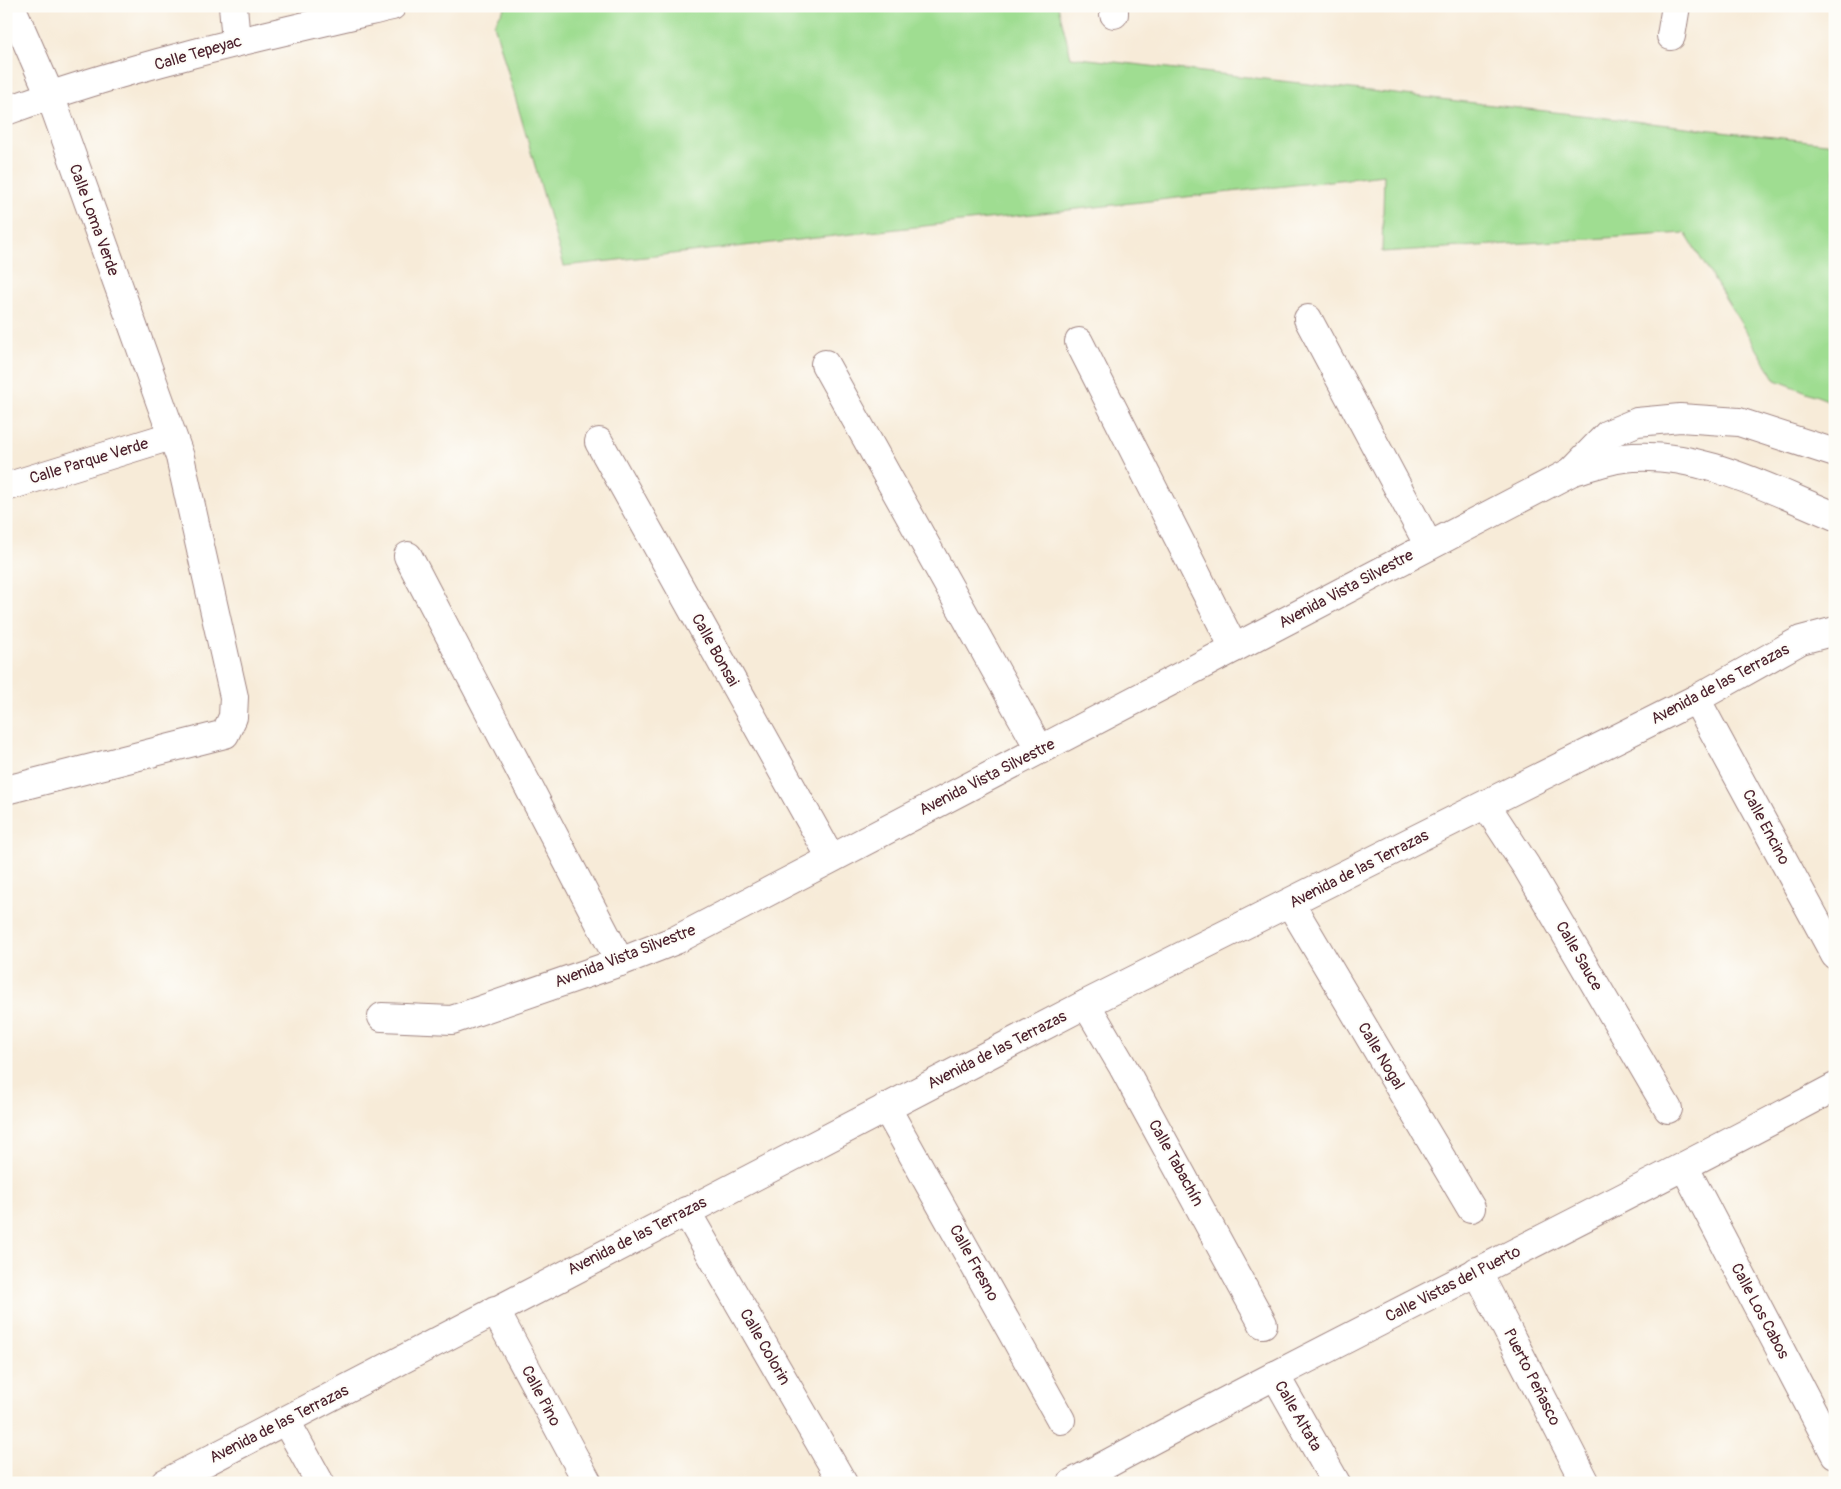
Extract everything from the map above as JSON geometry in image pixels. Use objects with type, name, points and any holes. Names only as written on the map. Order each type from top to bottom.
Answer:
[{"type":"street","name":"Calle Loma Verde","points":[[6,790],[225,734],[233,717],[234,697],[180,457],[50,95],[11,6]]},
{"type":"street","points":[[233,6],[236,42]]},
{"type":"street","name":"Calle Tepeyac","points":[[6,111],[50,95],[236,42],[392,6]]},
{"type":"street","points":[[1671,36],[1676,6]]},
{"type":"street","points":[[1308,319],[1429,546]]},
{"type":"street","points":[[1078,342],[1234,648]]},
{"type":"street","points":[[825,364],[1040,750]]},
{"type":"street","name":"Avenida Vista Silvestre","points":[[1571,472],[1608,434],[1636,422],[1680,418],[1739,422],[1835,453]]},
{"type":"street","name":"Calle Parque Verde","points":[[6,487],[171,436]]},
{"type":"street","name":"Calle Bonsai","points":[[599,442],[831,858]]},
{"type":"street","name":"Avenida Vista Silvestre","points":[[382,1017],[452,1020],[620,962],[676,940],[1571,472],[1623,458],[1673,458],[1738,476],[1835,516]]},
{"type":"street","points":[[408,556],[620,962]]},
{"type":"street","name":"Avenida de las Terrazas","points":[[165,1483],[1086,1004],[1290,904],[1696,699],[1801,640],[1835,631]]},
{"type":"street","name":"Calle Encino","points":[[1696,699],[1835,954]]},
{"type":"street","name":"Calle Sauce","points":[[1486,805],[1526,866],[1668,1109]]},
{"type":"street","name":"Calle Nogal","points":[[1290,904],[1471,1208]]},
{"type":"street","name":"Calle Tabachín","points":[[1086,1004],[1123,1067],[1263,1324]]},
{"type":"street","name":"Calle Vistas del Puerto","points":[[1076,1482],[1275,1375],[1684,1168],[1835,1087]]},
{"type":"street","name":"Calle Fresno","points":[[886,1107],[1061,1420]]},
{"type":"street","name":"Calle Los Cabos","points":[[1684,1168],[1835,1454]]},
{"type":"street","name":"Calle Colorin","points":[[686,1211],[844,1483]]},
{"type":"street","name":"Puerto Peñasco","points":[[1478,1271],[1586,1483]]},
{"type":"street","name":"Calle Pino","points":[[495,1310],[588,1483]]},
{"type":"street","name":"Calle Altata","points":[[1275,1375],[1336,1483]]},
{"type":"street","points":[[286,1421],[320,1483]]},
{"type":"green space","points":[[506,6],[1058,6],[1071,57],[1835,144],[1835,403],[1776,380],[1685,233],[1382,252],[1384,175],[564,266],[494,24]]}]
